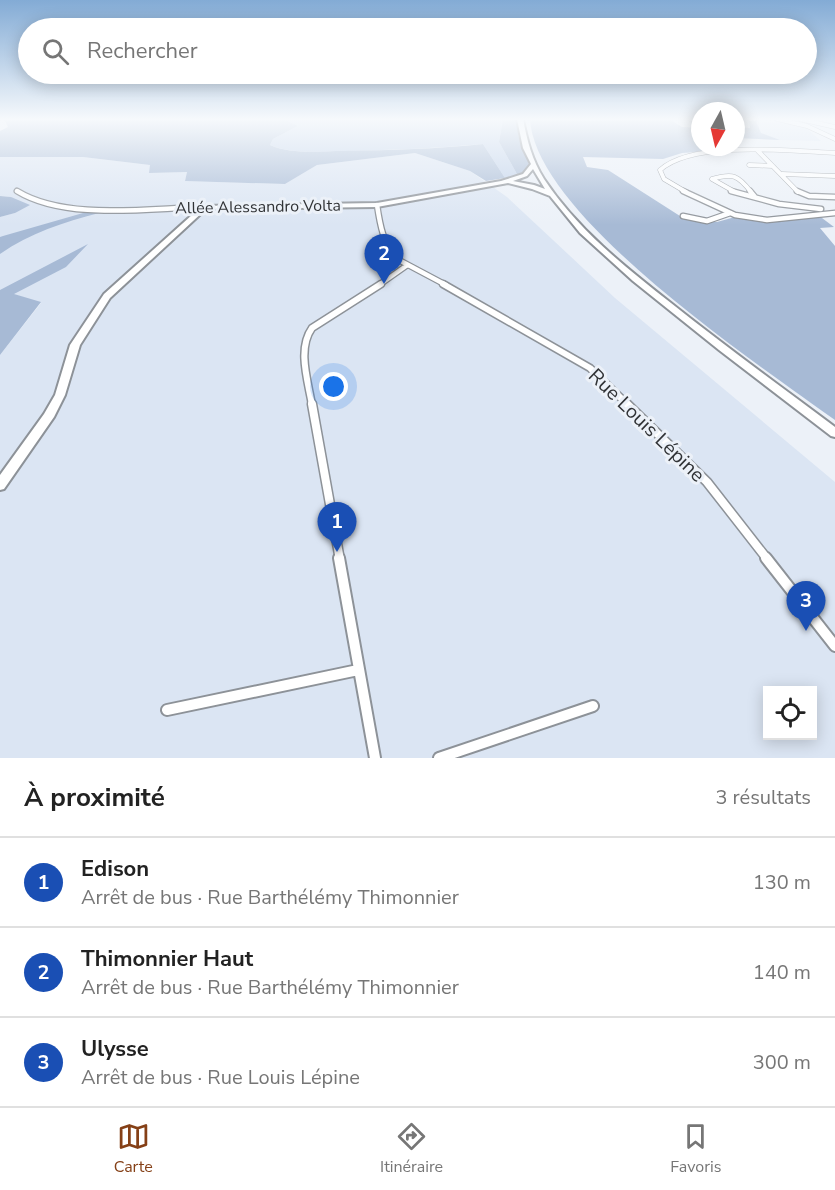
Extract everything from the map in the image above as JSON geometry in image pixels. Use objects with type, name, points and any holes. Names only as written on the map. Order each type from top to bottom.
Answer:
[{"type":"main road","points":[[529,154],[533,165],[554,196],[601,249],[669,306],[835,432]]},
{"type":"main road","points":[[535,154],[545,174],[563,199],[606,246],[669,306]]},
{"type":"main road","name":"Allée Alessandro Volta","points":[[204,207],[377,205],[502,183],[525,175],[533,165]]},
{"type":"main road","name":"Allée Alessandro Volta","points":[[502,183],[534,187],[554,196]]},
{"type":"main road","points":[[0,485],[48,417],[60,394],[75,345],[107,296],[204,207]]},
{"type":"street","points":[[696,154],[674,157],[662,166],[660,170],[662,177],[671,184],[730,213],[767,220],[835,213]]},
{"type":"street","points":[[761,154],[801,193],[835,197]]},
{"type":"street","points":[[749,165],[773,166]]},
{"type":"street","points":[[782,174],[835,176]]},
{"type":"street","points":[[755,197],[740,178],[727,175],[712,179],[741,194],[755,197],[835,213]]},
{"type":"street","name":"Allée Alessandro Volta","points":[[17,191],[35,201],[77,208],[204,207]]},
{"type":"street","name":"Rue Louis Lépine","points":[[377,205],[382,237],[388,251],[406,266],[501,315],[590,368],[707,482],[835,646]]},
{"type":"street","points":[[683,216],[707,221],[730,213]]},
{"type":"street","points":[[375,758],[304,366],[305,338],[312,328],[324,319],[361,298],[406,266]]},
{"type":"street","points":[[167,710],[358,670]]},
{"type":"street","points":[[439,758],[592,706]]},
{"type":"shaded area","points":[[0,154],[404,154],[317,165],[285,184],[185,181],[187,172],[149,173],[150,165],[83,157],[0,157]]},
{"type":"shaded area","points":[[404,154],[419,154],[470,171],[507,197],[615,298],[835,482],[835,758],[0,758],[0,355],[41,303],[0,290],[0,217],[15,213],[11,197],[0,196],[0,157],[83,157],[150,165],[150,173],[187,172],[185,181],[285,184],[317,165]]},
{"type":"shaded area","points":[[419,154],[490,154],[505,178],[486,181],[470,171]]},
{"type":"shaded area","points":[[490,154],[506,154],[518,176],[505,178]]},
{"type":"shaded area","points":[[506,154],[525,154],[529,164],[518,176]]},
{"type":"shaded area","points":[[540,154],[678,154],[663,159],[583,157],[587,167],[608,170],[680,216],[699,222],[717,222],[735,217],[763,222],[818,215],[834,227],[820,228],[835,246],[835,420],[706,326],[656,285],[608,242],[569,199]]},
{"type":"shaded area","points":[[0,196],[11,197],[30,205],[15,213],[0,217]]},
{"type":"shaded area","points":[[83,213],[99,213],[48,229],[0,254],[0,237]]},
{"type":"shaded area","points":[[88,244],[66,267],[14,294],[41,302],[0,355],[0,290]]},
{"type":"place","name":"Thimonnier Haut","points":[[384,284]]},
{"type":"place","name":"Edison","points":[[337,552]]},
{"type":"place","name":"Ulysse","points":[[806,631]]}]
